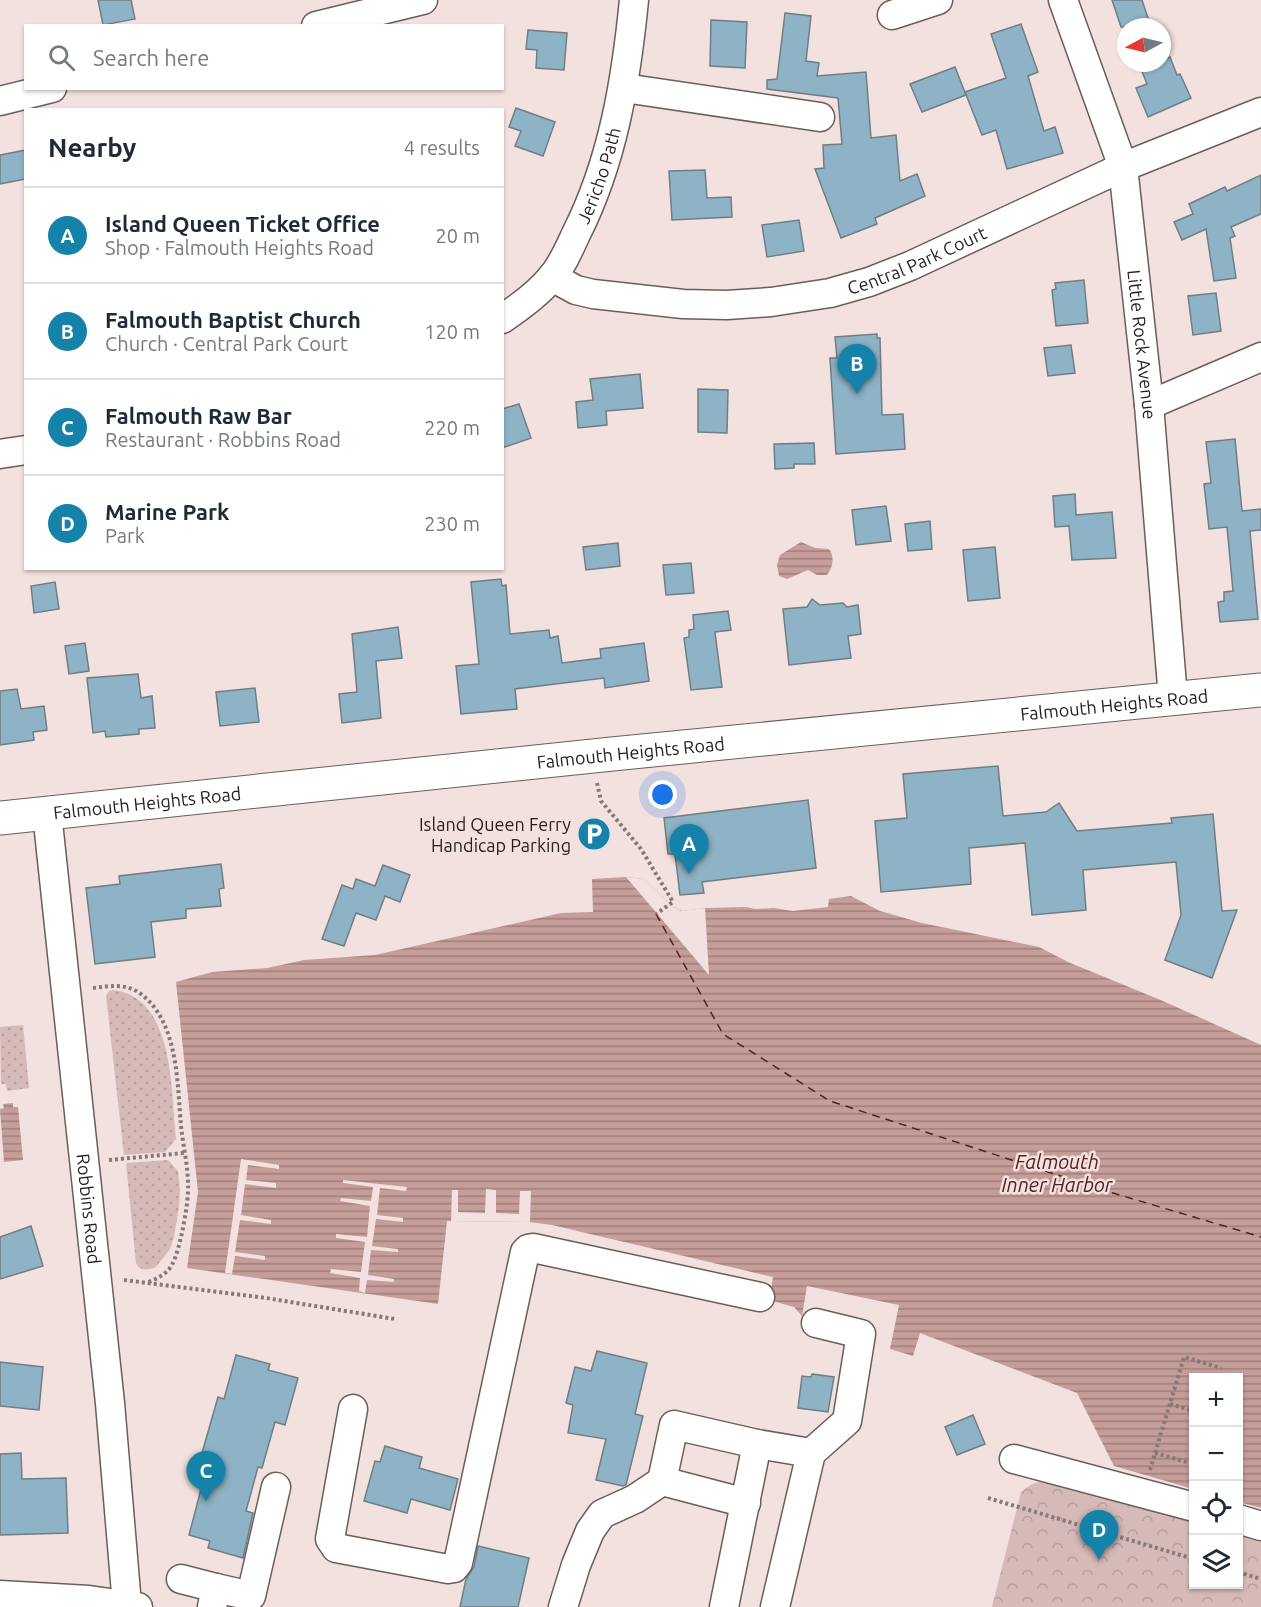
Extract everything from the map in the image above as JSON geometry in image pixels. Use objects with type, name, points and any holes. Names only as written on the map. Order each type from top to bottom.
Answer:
[{"type":"main road","name":"Falmouth Heights Road","points":[[0,818],[1261,690]]},
{"type":"street","points":[[324,24],[423,0]]},
{"type":"street","name":"Jericho Path","points":[[504,319],[524,304],[552,277],[580,227],[601,176],[624,88],[634,0]]},
{"type":"street","points":[[892,15],[938,0]]},
{"type":"street","name":"Little Rock Avenue","points":[[1063,0],[1123,167],[1149,405],[1173,698]]},
{"type":"street","points":[[624,88],[820,117]]},
{"type":"street","points":[[0,101],[44,90]]},
{"type":"street","name":"Central Park Court","points":[[552,277],[576,290],[593,294],[683,304],[727,305],[821,295],[869,282],[910,266],[1123,167],[1261,112]]},
{"type":"street","points":[[1149,405],[1261,357]]},
{"type":"street","points":[[0,454],[24,450]]},
{"type":"street","name":"Robbins Road","points":[[47,813],[110,1403],[125,1605]]},
{"type":"street","points":[[353,1409],[330,1539],[332,1544],[336,1548],[448,1569],[454,1568],[458,1563],[522,1264],[528,1249],[760,1297]]},
{"type":"street","points":[[775,1607],[811,1452],[847,1421],[861,1334],[816,1323]]},
{"type":"street","points":[[563,1607],[576,1564],[590,1531],[602,1514],[635,1499],[662,1481],[674,1425],[757,1444],[811,1452]]},
{"type":"street","points":[[724,1607],[757,1444]]},
{"type":"street","points":[[1014,1459],[1189,1506]]},
{"type":"street","points":[[662,1481],[746,1503]]},
{"type":"street","points":[[181,1579],[214,1597],[251,1596],[276,1487]]},
{"type":"street","points":[[1243,1520],[1261,1526]]},
{"type":"street","points":[[0,1595],[125,1605]]},
{"type":"path","points":[[596,774],[601,801],[640,849],[673,902],[656,914]]},
{"type":"path","points":[[65,991],[114,986],[130,988],[147,999],[167,1031],[173,1053],[188,1186],[178,1252],[170,1268],[163,1275],[146,1283]]},
{"type":"path","points":[[84,1162],[184,1153]]},
{"type":"path","points":[[96,1277],[266,1299],[395,1319]]},
{"type":"path","points":[[1142,1493],[1184,1356],[1221,1368]]},
{"type":"path","points":[[1170,1404],[1189,1410]]},
{"type":"path","points":[[1155,1453],[1189,1463]]},
{"type":"path","points":[[988,1498],[1189,1558]]},
{"type":"path","points":[[1243,1573],[1261,1579]]},
{"type":"green space","points":[[109,991],[133,996],[148,1009],[159,1028],[170,1074],[176,1139],[165,1152],[124,1155],[106,996]]},
{"type":"green space","points":[[23,1025],[29,1088],[7,1091],[6,1084],[1,1084],[0,1027]]},
{"type":"green space","points":[[168,1160],[178,1171],[180,1190],[174,1237],[170,1249],[156,1267],[142,1269],[136,1263],[126,1163]]},
{"type":"green space","points":[[1051,1480],[1189,1516],[1189,1589],[1243,1589],[1243,1530],[1261,1536],[1261,1607],[992,1607],[1021,1492],[1028,1486]]},
{"type":"water","points":[[801,542],[815,548],[829,549],[832,562],[827,575],[817,575],[808,570],[787,579],[779,576],[777,565],[780,555]]},
{"type":"water","name":"Falmouth Inner Harbor","points":[[626,877],[644,879],[672,906],[682,911],[746,907],[793,911],[828,907],[829,899],[851,896],[880,911],[922,923],[1039,947],[1068,962],[1261,1045],[1261,1508],[1243,1503],[1243,1373],[1189,1373],[1189,1488],[1114,1466],[1077,1393],[920,1333],[913,1356],[890,1349],[899,1305],[807,1286],[802,1316],[794,1307],[769,1300],[773,1277],[552,1225],[530,1222],[447,1221],[438,1304],[187,1268],[198,1192],[176,982],[212,972],[267,968],[304,960],[375,955],[561,913],[593,912],[592,879]]},
{"type":"water","points":[[13,1103],[13,1107],[18,1107],[23,1160],[4,1162],[0,1109],[4,1108],[3,1104]]},
{"type":"pier","points":[[626,877],[644,879],[672,906],[681,911],[705,908],[709,975]]},
{"type":"pier","points":[[241,1159],[279,1165],[279,1169],[248,1165],[246,1180],[276,1183],[276,1188],[245,1184],[241,1215],[271,1220],[271,1224],[240,1220],[235,1252],[265,1256],[265,1260],[235,1256],[232,1274],[225,1273]]},
{"type":"pier","points":[[343,1180],[407,1187],[406,1191],[380,1188],[377,1215],[403,1218],[403,1222],[376,1219],[372,1246],[398,1249],[398,1252],[371,1250],[368,1275],[394,1279],[394,1282],[367,1280],[365,1293],[359,1291],[360,1278],[330,1273],[331,1269],[361,1272],[365,1242],[336,1238],[336,1234],[367,1237],[370,1206],[340,1201],[341,1198],[371,1201],[373,1187],[343,1183]]},
{"type":"pier","points":[[486,1189],[496,1190],[496,1213],[519,1214],[520,1191],[531,1191],[530,1222],[451,1221],[452,1190],[458,1190],[458,1212],[485,1213]]},
{"type":"building","points":[[98,0],[131,0],[135,19],[103,24]]},
{"type":"building","points":[[1112,0],[1142,0],[1148,18],[1118,18]]},
{"type":"building","points":[[785,13],[811,16],[806,61],[819,63],[817,76],[866,72],[871,138],[896,135],[900,181],[917,174],[925,196],[875,218],[877,224],[841,238],[815,169],[824,168],[823,145],[842,144],[838,98],[767,89],[767,80],[777,79]]},
{"type":"building","points":[[711,20],[747,22],[745,68],[710,66]]},
{"type":"building","points":[[1021,24],[1038,72],[1028,76],[1044,131],[1055,127],[1063,153],[1007,169],[996,130],[982,135],[965,92],[1006,78],[991,34]]},
{"type":"building","points":[[528,30],[567,33],[564,70],[536,68],[537,50],[526,49]]},
{"type":"building","points":[[1171,60],[1177,75],[1180,74],[1191,98],[1148,117],[1136,88],[1147,84],[1142,72],[1171,72]]},
{"type":"building","points":[[955,67],[966,95],[922,112],[910,84]]},
{"type":"building","points":[[516,108],[555,122],[543,156],[515,146],[521,131],[509,127]]},
{"type":"building","points":[[24,150],[24,179],[0,184],[0,155]]},
{"type":"building","points":[[705,170],[707,198],[731,197],[732,217],[672,220],[669,171]]},
{"type":"building","points":[[1261,175],[1261,214],[1231,227],[1235,236],[1230,238],[1236,278],[1214,281],[1206,229],[1182,240],[1174,222],[1193,214],[1189,204],[1225,187],[1227,191]]},
{"type":"building","points":[[799,220],[804,251],[767,257],[762,225]]},
{"type":"building","points":[[1084,280],[1088,323],[1056,326],[1052,290],[1056,289],[1055,283]]},
{"type":"building","points":[[1216,293],[1221,331],[1193,335],[1188,296]]},
{"type":"building","points":[[877,334],[877,338],[880,338],[882,415],[903,414],[905,449],[836,454],[830,358],[837,358],[835,337]]},
{"type":"building","points":[[1071,345],[1075,373],[1048,376],[1044,348]]},
{"type":"building","points":[[640,374],[643,408],[606,411],[607,425],[578,428],[576,402],[593,400],[590,379]]},
{"type":"building","points":[[698,389],[728,390],[727,433],[698,432]]},
{"type":"building","points":[[519,404],[531,438],[504,447],[504,408]]},
{"type":"building","points":[[1235,439],[1242,511],[1261,509],[1261,530],[1250,531],[1258,619],[1220,622],[1218,602],[1224,601],[1224,592],[1233,591],[1227,527],[1209,529],[1204,484],[1211,483],[1206,442]]},
{"type":"building","points":[[814,443],[815,464],[794,464],[794,468],[775,469],[774,444]]},
{"type":"building","points":[[1075,494],[1076,515],[1112,512],[1116,558],[1072,560],[1069,526],[1055,527],[1053,496]]},
{"type":"building","points":[[886,506],[891,541],[856,545],[852,510]]},
{"type":"building","points":[[930,521],[932,549],[908,551],[905,524]]},
{"type":"building","points":[[618,543],[620,566],[586,570],[583,547]]},
{"type":"building","points":[[995,547],[1000,598],[968,601],[963,550]]},
{"type":"building","points":[[691,563],[694,593],[666,595],[663,565]]},
{"type":"building","points":[[501,579],[502,586],[506,585],[510,634],[549,630],[550,638],[558,636],[562,663],[601,658],[600,649],[644,643],[649,681],[605,688],[604,678],[515,689],[517,709],[461,714],[456,666],[479,664],[471,582]]},
{"type":"building","points":[[55,582],[59,609],[34,613],[31,586]]},
{"type":"building","points":[[812,599],[820,605],[843,603],[847,607],[858,605],[861,634],[848,636],[851,658],[789,665],[783,609],[807,607]]},
{"type":"building","points":[[728,611],[731,630],[715,632],[722,687],[691,690],[684,638],[689,637],[689,630],[694,629],[693,615]]},
{"type":"building","points":[[398,627],[402,658],[376,661],[381,718],[342,723],[339,694],[357,692],[352,634]]},
{"type":"building","points":[[85,643],[89,671],[69,674],[65,646]]},
{"type":"building","points":[[138,674],[141,698],[152,696],[155,728],[139,729],[139,734],[106,737],[105,731],[93,733],[87,678]]},
{"type":"building","points":[[255,688],[259,722],[220,726],[216,692]]},
{"type":"building","points":[[17,689],[21,709],[44,706],[47,730],[33,732],[34,740],[0,745],[0,691]]},
{"type":"building","points":[[998,766],[1003,816],[1046,812],[1059,803],[1077,831],[1172,823],[1171,818],[1213,814],[1222,911],[1237,910],[1212,978],[1165,960],[1181,915],[1176,862],[1083,870],[1086,910],[1032,915],[1025,843],[969,848],[971,884],[881,892],[875,821],[907,818],[903,774]]},
{"type":"building","points":[[808,800],[816,868],[702,882],[704,893],[680,895],[675,854],[668,854],[664,818]]},
{"type":"building","points":[[221,864],[224,888],[219,889],[221,906],[186,909],[186,918],[151,922],[155,957],[95,964],[86,888],[120,884],[119,876]]},
{"type":"building","points":[[383,865],[410,875],[400,902],[385,896],[376,920],[356,913],[344,946],[322,939],[342,885],[353,889],[356,879],[375,886]]},
{"type":"building","points":[[31,1226],[43,1266],[0,1279],[0,1237]]},
{"type":"building","points":[[597,1351],[647,1363],[635,1414],[643,1416],[626,1485],[623,1486],[596,1480],[606,1439],[568,1433],[573,1405],[566,1403],[575,1367],[591,1371]]},
{"type":"building","points":[[236,1355],[270,1364],[268,1370],[298,1378],[285,1425],[275,1422],[262,1468],[258,1467],[246,1511],[253,1513],[243,1558],[208,1548],[210,1541],[189,1535],[210,1455],[202,1453],[218,1397],[224,1399]]},
{"type":"building","points":[[0,1362],[43,1367],[39,1410],[0,1406]]},
{"type":"building","points":[[812,1374],[834,1377],[828,1412],[798,1408],[802,1376],[811,1377]]},
{"type":"building","points":[[973,1415],[985,1444],[957,1455],[945,1427]]},
{"type":"building","points":[[385,1446],[422,1457],[419,1468],[458,1479],[450,1510],[411,1499],[407,1513],[364,1501],[375,1461],[380,1462]]},
{"type":"building","points":[[21,1453],[22,1479],[66,1478],[68,1533],[0,1535],[0,1454]]},
{"type":"building","points":[[478,1546],[529,1558],[518,1607],[460,1607],[466,1579],[474,1567]]},
{"type":"ferry route","points":[[656,914],[723,1034],[830,1101],[1113,1193],[1261,1237]]},
{"type":"place","name":"Falmouth Baptist Church","points":[[857,394]]},
{"type":"place","name":"Island Queen Ferry Handicap Parking","points":[[594,834]]},
{"type":"place","name":"Island Queen Ticket Office","points":[[689,874]]},
{"type":"place","name":"Falmouth Raw Bar","points":[[206,1501]]},
{"type":"place","name":"Marine Park","points":[[1099,1560]]}]
